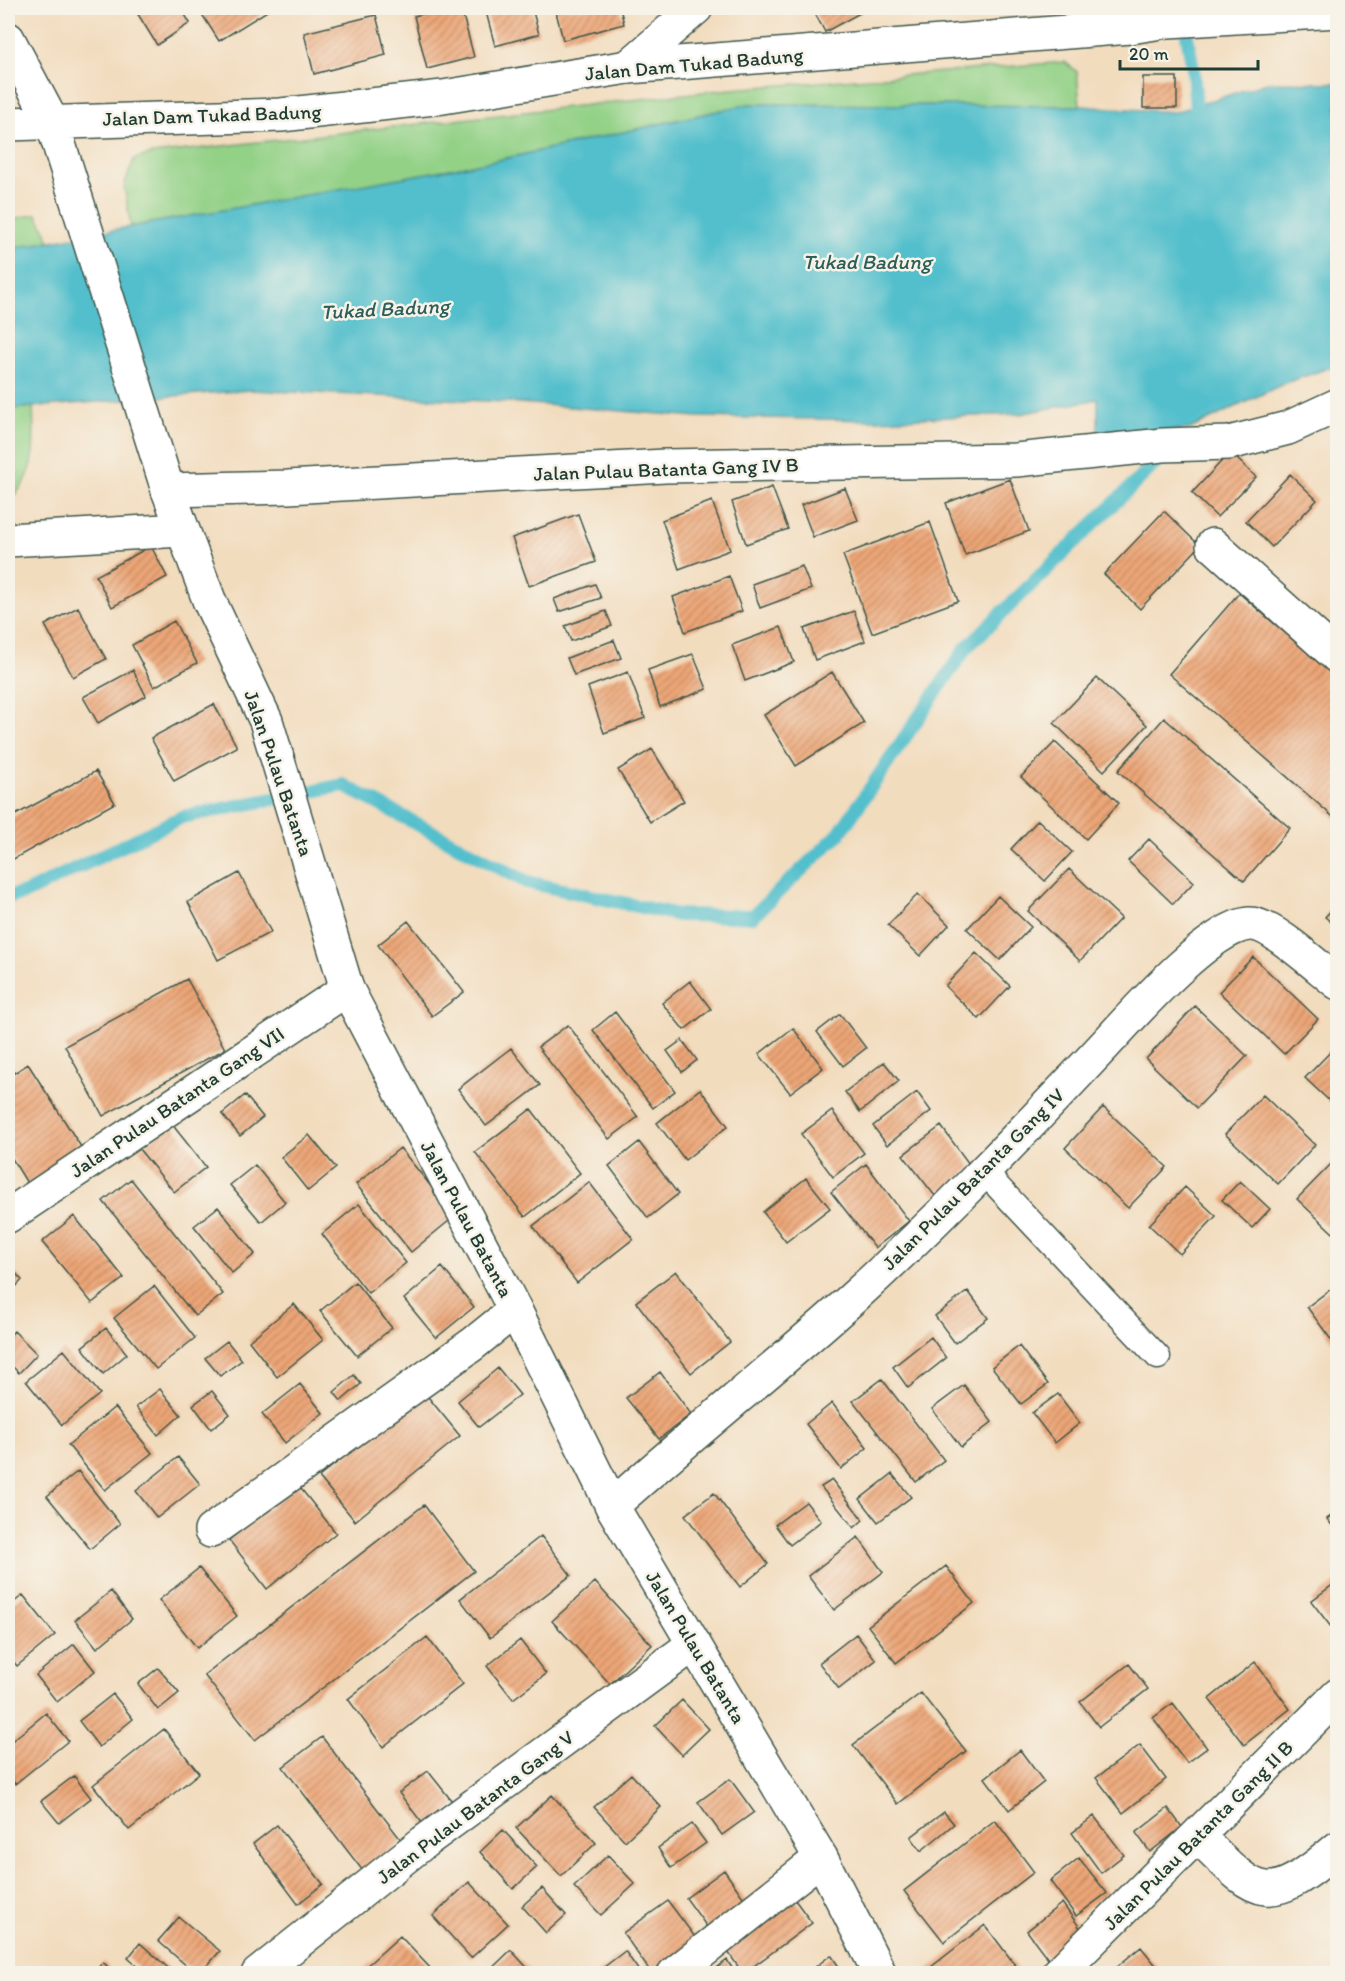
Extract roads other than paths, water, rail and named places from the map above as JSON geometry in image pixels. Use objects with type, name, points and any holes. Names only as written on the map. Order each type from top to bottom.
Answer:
[{"type":"street","points":[[628,66],[696,8]]},
{"type":"street","name":"Jalan Dam Tukad Badung","points":[[8,124],[281,115],[344,110],[628,66],[1128,17],[1168,21],[1233,14],[1338,11]]},
{"type":"street","points":[[8,39],[52,122]]},
{"type":"street","name":"Jalan Pulau Batanta","points":[[52,122],[182,530],[209,600],[266,721],[347,989],[515,1310],[612,1506],[821,1858],[880,1974]]},
{"type":"street","name":"Jalan Pulau Batanta Gang IV B","points":[[168,490],[288,487],[665,466],[1016,460],[1163,445],[1229,443],[1288,428],[1338,405]]},
{"type":"street","points":[[8,540],[182,530]]},
{"type":"street","points":[[1213,545],[1338,657]]},
{"type":"street","name":"Jalan Pulau Batanta Gang IV","points":[[612,1506],[852,1298],[984,1172],[1140,1008],[1205,946],[1230,929],[1251,923],[1267,929],[1338,983]]},
{"type":"street","name":"Jalan Pulau Batanta Gang VII","points":[[8,1216],[347,989]]},
{"type":"street","points":[[211,1531],[473,1344],[515,1310]]},
{"type":"street","name":"Jalan Pulau Batanta Gang V","points":[[258,1974],[424,1842],[694,1644]]},
{"type":"street","name":"Jalan Pulau Batanta Gang II B","points":[[1058,1974],[1338,1695]]},
{"type":"street","points":[[1198,1836],[1242,1880],[1260,1888],[1295,1882],[1338,1848]]},
{"type":"street","points":[[674,1974],[821,1858]]},
{"type":"lane","points":[[984,1172],[1158,1357]]},
{"type":"water","name":"Tukad Badung","points":[[1270,82],[1337,83],[1337,365],[1285,383],[1190,429],[1098,438],[1098,399],[1020,414],[876,420],[698,417],[507,402],[250,390],[8,409],[8,249],[494,161],[749,104],[1080,106],[1175,112]]},
{"type":"waterway","points":[[1184,19],[1193,69],[1197,122]]},
{"type":"waterway","points":[[8,897],[25,893],[182,817],[343,785],[527,882],[678,915],[753,916],[839,834],[966,648],[1169,450]]}]
